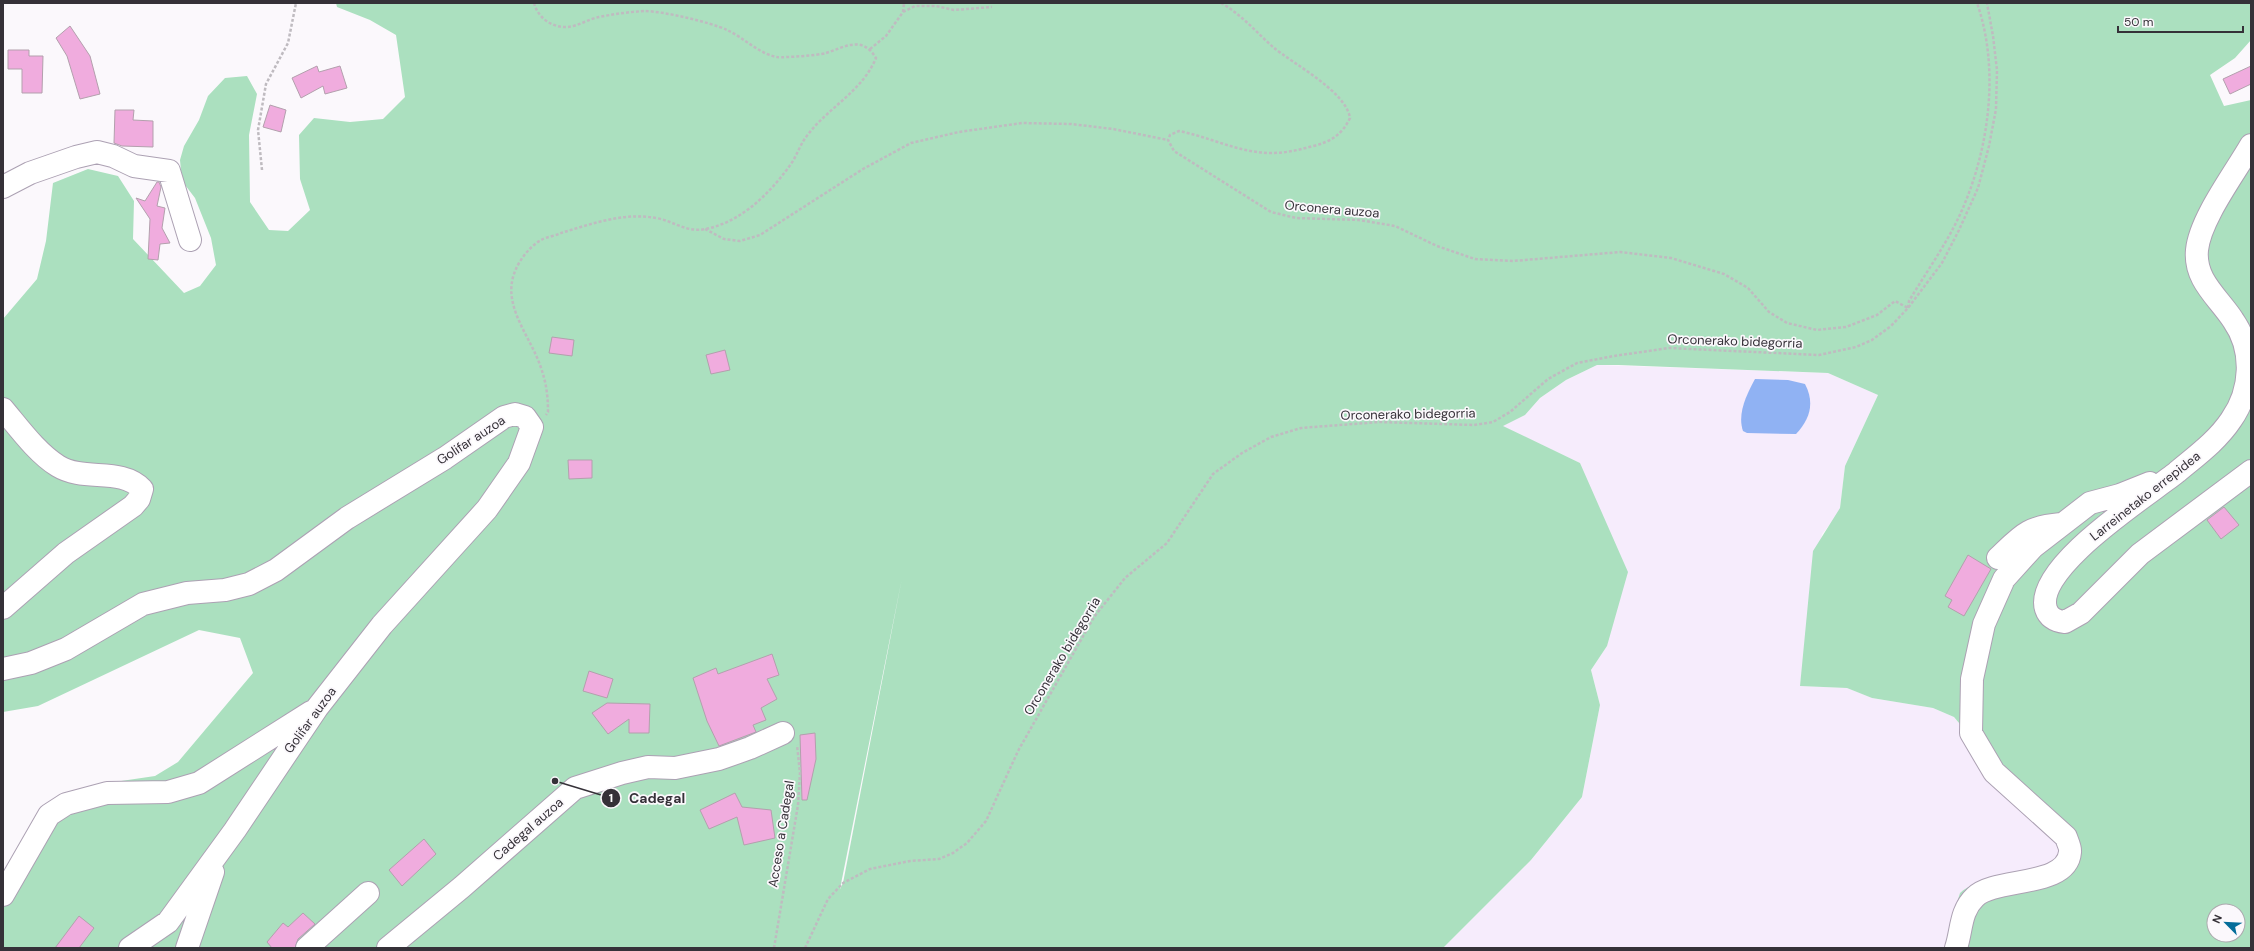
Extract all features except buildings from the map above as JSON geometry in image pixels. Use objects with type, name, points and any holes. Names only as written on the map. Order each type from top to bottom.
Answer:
[{"type":"street","name":"Larreinetako errepidea","points":[[2251,145],[2207,218],[2199,237],[2197,250],[2197,264],[2206,286],[2233,320],[2245,344],[2248,374],[2245,390],[2232,420],[2210,444],[2089,540],[2057,572],[2044,599],[2047,613],[2052,618],[2065,622],[2081,614],[2140,554],[2251,471]]},
{"type":"street","points":[[3,187],[30,173],[76,157],[97,152],[113,156],[134,166],[169,171],[190,240]]},
{"type":"street","points":[[3,409],[44,454],[59,467],[81,473],[126,478],[136,482],[142,489],[140,499],[133,506],[66,553],[3,608]]},
{"type":"street","name":"Golifar auzoa","points":[[3,669],[31,662],[66,649],[143,604],[188,593],[225,590],[249,584],[276,570],[347,518],[445,458],[504,417],[515,414],[525,417],[532,427],[519,463],[487,509],[382,625],[317,708],[235,830]]},
{"type":"street","points":[[1956,948],[1964,912],[1976,896],[1993,889],[2052,874],[2066,866],[2070,851],[2066,837],[1994,772],[1971,733],[1972,679],[1984,624],[2004,579],[2034,547],[2090,503],[2120,495],[2175,473]]},
{"type":"street","points":[[1998,558],[2026,532],[2039,526],[2066,523]]},
{"type":"street","points":[[3,895],[49,815],[66,804],[107,793],[168,792],[199,783],[317,708]]},
{"type":"street","name":"Cadegal auzoa","points":[[388,948],[462,887],[575,788],[622,772],[648,767],[675,768],[719,760],[783,733]]},
{"type":"street","points":[[130,948],[168,922],[235,830]]},
{"type":"street","points":[[187,948],[209,880],[235,830]]},
{"type":"street","points":[[307,948],[368,893]]},
{"type":"path","points":[[262,170],[258,130],[266,84],[288,43],[296,3]]},
{"type":"path","points":[[532,427],[548,412],[548,388],[540,363],[513,304],[512,282],[521,259],[540,240],[598,222],[630,216],[657,218],[682,228],[705,229],[732,220],[765,196],[792,163],[805,137],[855,90],[872,69],[876,58],[870,49],[863,46],[848,44],[824,54],[777,57],[760,50],[727,30],[702,22],[646,11],[619,12],[587,20],[569,27],[557,27],[546,22],[536,11],[534,3]]},
{"type":"path","points":[[903,12],[904,3]]},
{"type":"path","points":[[705,229],[724,239],[740,241],[760,235],[863,169],[911,143],[959,132],[1022,123],[1072,124],[1113,129],[1168,140],[1170,135],[1179,132],[1252,151],[1270,153],[1289,152],[1329,141],[1342,131],[1350,118],[1348,110],[1340,99],[1313,75],[1274,47],[1231,8],[1221,3]]},
{"type":"path","points":[[1908,308],[1909,301],[1944,244],[1965,204],[1977,168],[1987,123],[1987,49],[1981,15],[1977,3]]},
{"type":"path","name":"Orconerako bidegorria","points":[[805,948],[828,899],[843,883],[870,869],[910,861],[939,859],[953,853],[967,843],[986,821],[1018,751],[1098,612],[1125,578],[1167,543],[1213,474],[1242,453],[1270,437],[1301,428],[1379,422],[1474,425],[1493,422],[1510,412],[1548,379],[1577,363],[1670,348],[1819,355],[1872,340],[1891,326],[1908,308],[1942,262],[1959,230],[1978,188],[1989,146],[1996,109],[1997,70],[1993,36],[1986,3]]},
{"type":"path","points":[[870,49],[886,36],[903,12],[915,6],[936,6],[954,10],[992,7]]},
{"type":"path","name":"Orconera auzoa","points":[[1168,140],[1174,151],[1228,187],[1271,212],[1296,218],[1359,220],[1395,226],[1437,246],[1475,259],[1513,261],[1620,252],[1672,258],[1724,274],[1748,288],[1769,312],[1787,322],[1817,330],[1846,327],[1877,314],[1895,301],[1908,308]]},
{"type":"path","name":"Acceso a Cadegal","points":[[774,948],[798,805],[800,773],[796,742],[790,731],[783,733]]},
{"type":"shaded area","points":[[1597,365],[1828,373],[1878,395],[1845,466],[1840,508],[1836,517],[1822,534],[1800,686],[1847,688],[1872,698],[1933,708],[1954,717],[2060,843],[2060,852],[2056,861],[2047,867],[1960,893],[1948,932],[1947,948],[1443,948],[1531,860],[1582,797],[1600,705],[1591,670],[1607,646],[1580,463],[1502,426],[1525,415],[1540,398],[1566,380]]},
{"type":"green space","points":[[336,3],[2251,3],[2251,40],[2235,58],[2210,75],[2224,106],[2251,100],[2251,948],[1947,948],[1948,932],[1960,893],[1975,884],[2027,873],[2056,861],[2060,852],[2060,843],[1954,717],[1933,708],[1872,698],[1847,688],[1800,686],[1813,551],[1840,508],[1845,466],[1878,395],[1828,373],[1597,365],[1566,380],[1540,398],[1525,415],[1503,426],[1580,463],[1628,572],[1607,646],[1591,670],[1600,705],[1582,797],[1531,860],[1443,948],[3,948],[3,877],[94,785],[155,776],[178,762],[253,673],[240,638],[199,630],[38,706],[3,712],[3,319],[37,279],[46,241],[53,183],[88,169],[118,176],[134,201],[133,239],[184,293],[200,286],[216,265],[211,238],[195,198],[182,181],[180,160],[184,146],[199,120],[208,96],[225,78],[247,76],[257,94],[249,135],[250,202],[269,230],[288,231],[310,210],[300,179],[299,135],[314,118],[350,122],[383,119],[405,97],[396,35],[370,20],[337,7]],"holes":[[[902,578],[843,883],[840,889]]]},
{"type":"water","points":[[1755,379],[1788,380],[1805,384],[1810,398],[1810,410],[1805,423],[1796,434],[1747,433],[1743,431],[1741,424],[1742,411],[1746,397]]},
{"type":"place","name":"Cadegal","points":[[555,781]]}]
